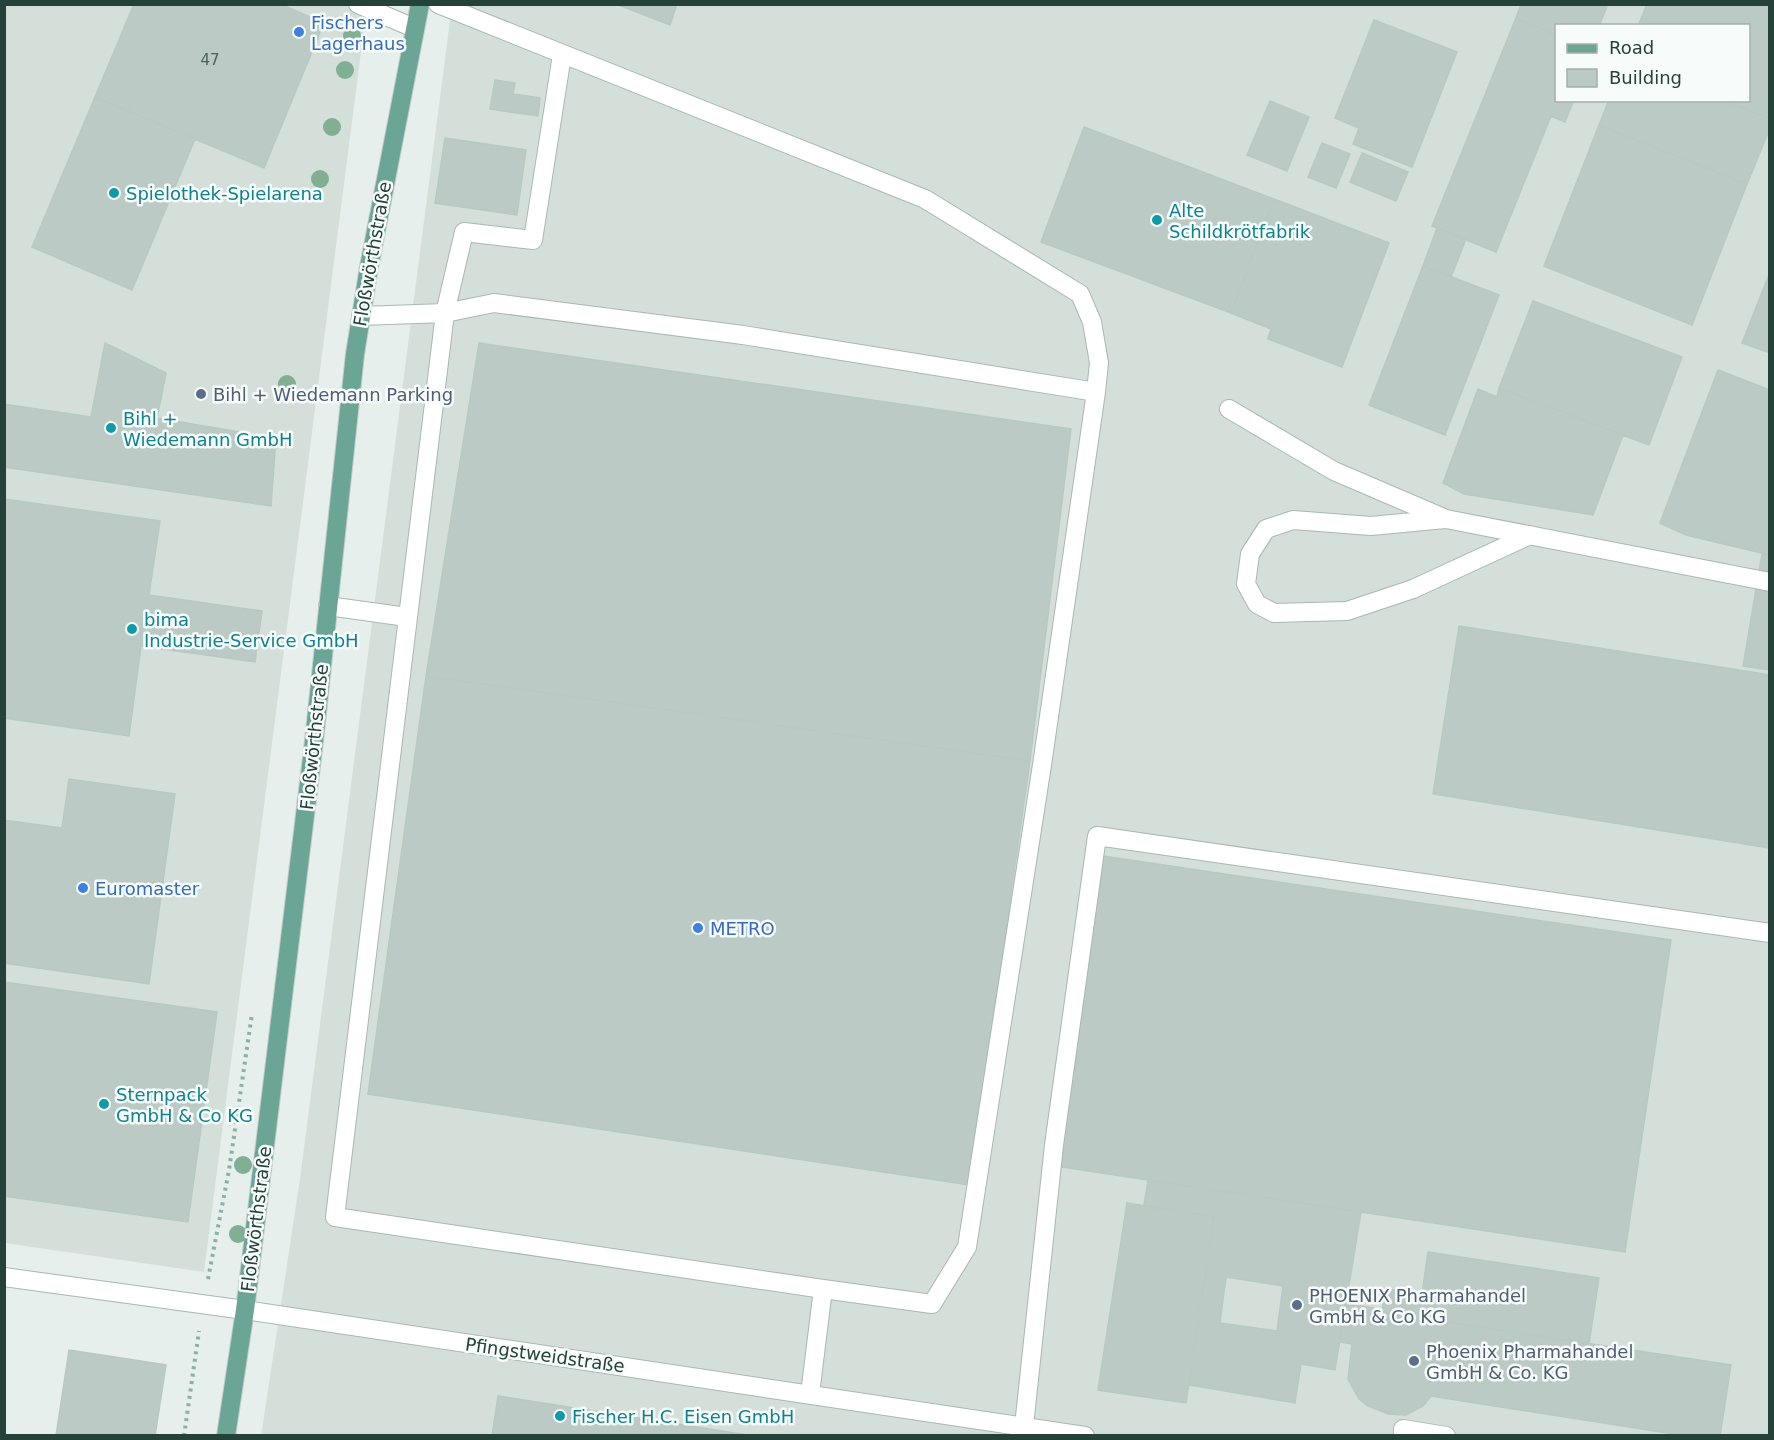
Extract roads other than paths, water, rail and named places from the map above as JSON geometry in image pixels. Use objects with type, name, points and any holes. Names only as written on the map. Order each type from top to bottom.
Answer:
[{"type":"main road","name":"Floßwörthstraße","points":[[226,1436],[245,1310],[314,741],[347,422],[361,316],[420,4]]},
{"type":"street","points":[[358,4],[414,28]]},
{"type":"street","points":[[438,4],[925,199],[1031,266],[1057,277],[1080,294],[1092,322],[1099,363],[1096,392],[1042,765],[967,1247],[932,1304],[335,1217],[446,313],[464,232],[533,240],[562,55]]},
{"type":"street","points":[[361,316],[446,313],[494,303],[743,335],[1096,392]]},
{"type":"street","points":[[1229,410],[1334,471],[1446,519],[1770,582]]},
{"type":"street","points":[[1446,519],[1371,526],[1293,520],[1266,529],[1250,554],[1246,584],[1257,604],[1274,613],[1347,611],[1413,589],[1530,535]]},
{"type":"street","points":[[328,606],[407,617]]},
{"type":"street","points":[[1024,1426],[1054,1145],[1097,837],[1770,933]]},
{"type":"street","name":"Pfingstweidstraße","points":[[4,1278],[245,1310],[1085,1436]]},
{"type":"street","points":[[810,1394],[823,1289]]},
{"type":"street","points":[[1402,1436],[1403,1429],[1446,1436]]},
{"type":"place","name":"Fischers Lagerhaus","points":[[299,32]]},
{"type":"place","name":"Spielothek-Spielarena","points":[[114,193]]},
{"type":"place","name":"Alte Schildkrötfabrik","points":[[1157,220]]},
{"type":"place","name":"Bihl + Wiedemann Parking","points":[[201,394]]},
{"type":"place","name":"Bihl + Wiedemann GmbH","points":[[111,428]]},
{"type":"place","name":"bima Industrie-Service GmbH","points":[[132,629]]},
{"type":"place","name":"Euromaster","points":[[83,888]]},
{"type":"place","name":"METRO","points":[[698,928]]},
{"type":"place","name":"Sternpack GmbH & Co KG","points":[[104,1104]]},
{"type":"place","name":"PHOENIX Pharmahandel GmbH & Co KG","points":[[1297,1305]]},
{"type":"place","name":"Phoenix Pharmahandel GmbH & Co. KG","points":[[1414,1361]]},
{"type":"place","name":"Fischer H.C. Eisen GmbH","points":[[560,1416]]}]
